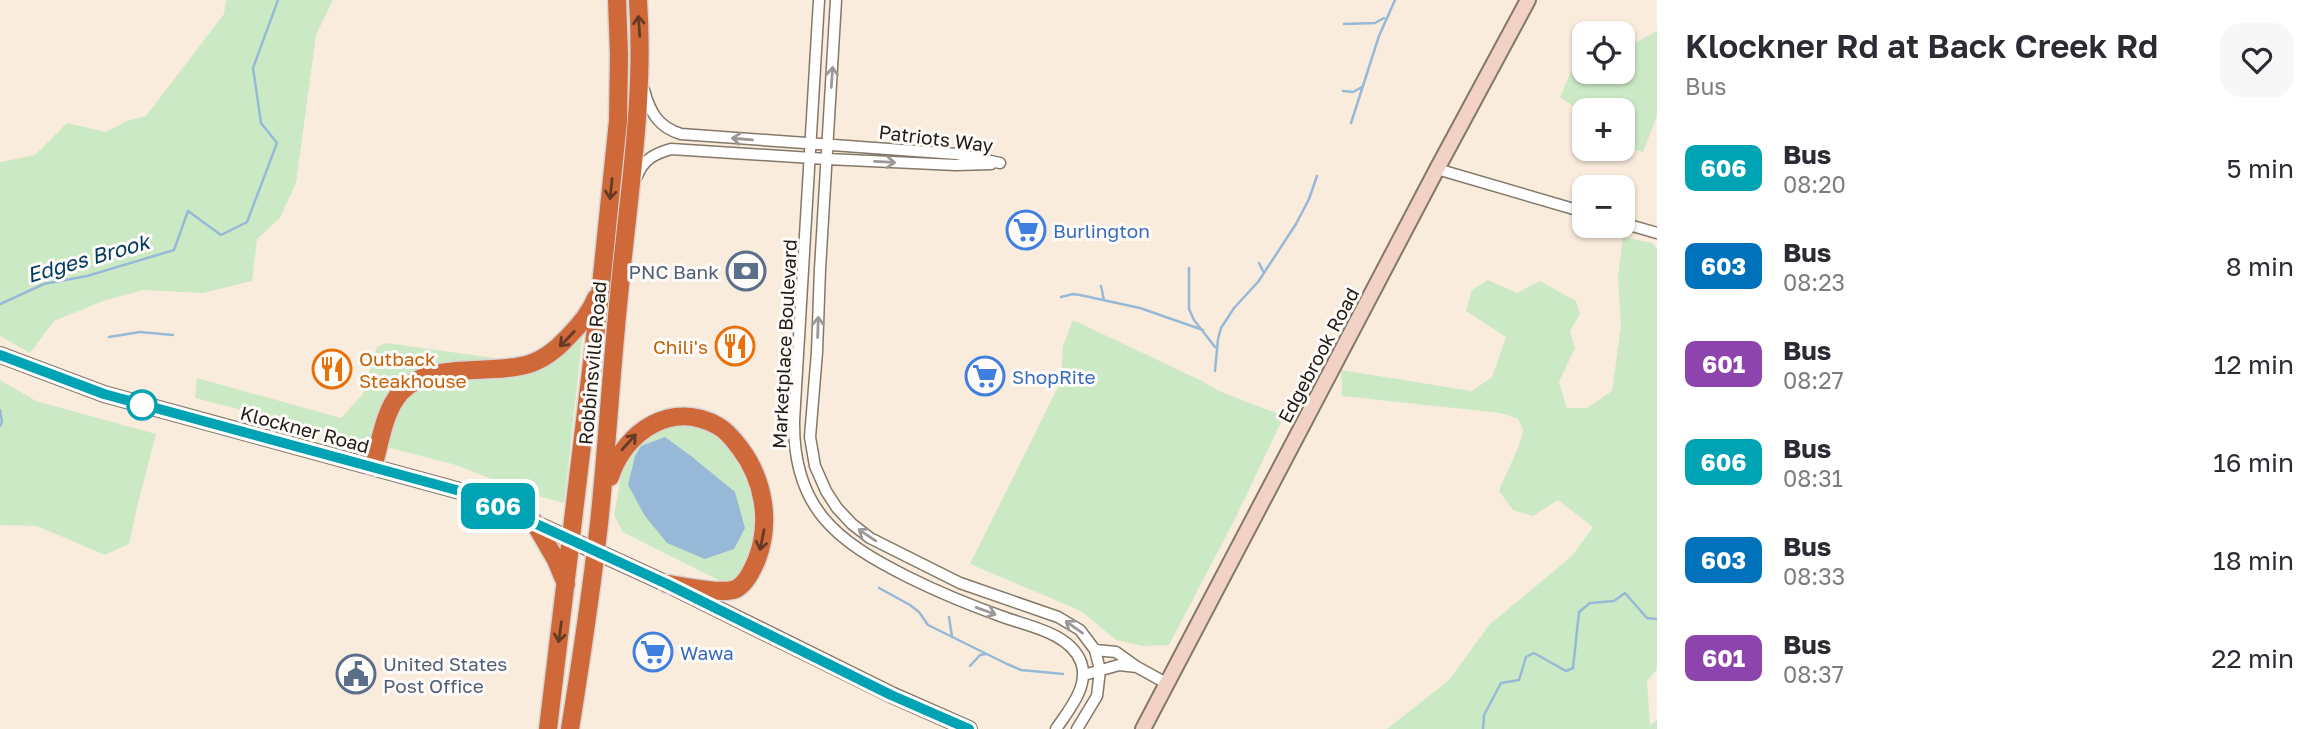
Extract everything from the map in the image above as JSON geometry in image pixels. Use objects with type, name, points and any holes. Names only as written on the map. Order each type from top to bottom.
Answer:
[{"type":"highway","name":"Robbinsville Road","points":[[548,729],[602,282],[618,121],[617,0]]},
{"type":"highway","name":"Robbinsville Road","points":[[570,729],[583,657],[596,551],[636,141],[640,40],[638,0]]},
{"type":"highway","points":[[373,467],[391,409],[401,393],[417,380],[439,373],[506,369],[531,363],[555,351],[579,327],[594,303],[602,282]]},
{"type":"highway","points":[[601,504],[622,450],[644,428],[685,416],[720,426],[732,438],[757,476],[765,516],[760,550],[752,571],[734,590],[667,584]]},
{"type":"highway","points":[[534,522],[556,560],[566,585]]},
{"type":"main road","name":"Edgebrook Road","points":[[1143,729],[1528,0]]},
{"type":"main road","name":"Klockner Road","points":[[0,355],[104,394],[471,494],[596,551]]},
{"type":"main road","points":[[596,551],[891,695],[969,729]]},
{"type":"street","name":"Marketplace Boulevard","points":[[819,0],[794,441],[796,460],[810,499],[818,513],[854,548],[953,599],[1045,632],[1065,642],[1074,650],[1084,674]]},
{"type":"street","name":"Marketplace Boulevard","points":[[836,0],[810,438],[816,466],[826,491],[852,524],[870,538],[960,583],[1070,623],[1089,640],[1095,650],[1100,670],[1097,696],[1077,729]]},
{"type":"street","name":"Patriots Way","points":[[630,192],[641,166],[648,158],[671,149],[956,165],[1000,163],[957,154],[681,134],[663,126],[652,114],[639,73]]},
{"type":"street","points":[[1437,169],[1572,208]]},
{"type":"street","points":[[1635,227],[1657,233]]},
{"type":"street","points":[[1095,650],[1116,652],[1166,683]]},
{"type":"street","points":[[1056,729],[1073,704],[1084,674],[1119,665],[1137,667]]},
{"type":"green space","points":[[226,0],[333,0],[316,35],[296,183],[280,218],[257,239],[252,281],[203,293],[143,290],[103,301],[54,321],[30,353],[0,336],[0,162],[35,155],[67,123],[106,132],[127,121],[146,116],[224,14]]},
{"type":"green space","points":[[1657,31],[1657,116],[1643,152],[1635,150],[1635,98],[1572,98],[1572,106],[1560,97],[1572,69],[1572,84],[1635,84],[1635,43]]},
{"type":"green space","points":[[1623,238],[1652,243],[1657,248],[1657,669],[1647,681],[1650,725],[1657,720],[1657,729],[1387,729],[1449,680],[1490,624],[1572,556],[1593,527],[1558,500],[1533,516],[1513,510],[1499,491],[1522,435],[1523,430],[1518,419],[1501,413],[1342,396],[1341,370],[1472,391],[1492,377],[1506,337],[1466,311],[1472,290],[1488,280],[1517,293],[1540,281],[1576,301],[1580,314],[1570,331],[1575,348],[1559,382],[1567,408],[1587,408],[1612,391],[1621,326],[1618,277]]},
{"type":"green space","points":[[1073,320],[1219,391],[1284,416],[1234,521],[1169,645],[1143,646],[1116,640],[1081,611],[970,564],[1061,381],[1063,346]]},
{"type":"green space","points":[[583,330],[564,503],[531,494],[456,465],[386,447],[398,405],[411,392],[428,383],[491,376]]},
{"type":"green space","points":[[386,343],[501,359],[496,365],[431,369],[378,419],[369,443],[195,398],[197,378],[341,418],[363,394],[377,347]]},
{"type":"green space","points":[[0,380],[36,401],[156,434],[129,544],[105,555],[37,526],[0,525]]},
{"type":"green space","points":[[672,424],[712,429],[724,437],[745,464],[752,481],[759,517],[758,536],[747,568],[736,581],[722,582],[623,532],[614,515],[625,455],[642,435]]},
{"type":"water","points":[[665,437],[735,492],[745,528],[734,549],[705,559],[667,543],[645,516],[628,485],[635,456],[641,446]]},
{"type":"waterway","name":"Edges Brook","points":[[0,304],[44,284],[87,276],[174,250],[188,211],[221,235],[247,222],[277,143],[261,123],[253,68],[278,0]]},
{"type":"waterway","points":[[1351,123],[1379,36],[1395,0]]},
{"type":"waterway","points":[[1344,24],[1375,23],[1384,18]]},
{"type":"waterway","points":[[1343,91],[1353,92],[1362,87]]},
{"type":"waterway","points":[[1215,371],[1221,328],[1234,308],[1258,282],[1296,224],[1317,176]]},
{"type":"waterway","points":[[1259,263],[1264,273]]},
{"type":"waterway","points":[[1189,268],[1189,309],[1215,347]]},
{"type":"waterway","points":[[1101,286],[1104,300]]},
{"type":"waterway","points":[[1061,297],[1073,294],[1140,308],[1203,330]]},
{"type":"waterway","points":[[109,337],[140,332],[173,335]]},
{"type":"waterway","name":"Edges Brook","points":[[0,410],[0,426]]},
{"type":"waterway","points":[[879,588],[910,605],[928,625],[1007,664],[1021,670],[1063,674]]},
{"type":"waterway","points":[[1483,729],[1484,715],[1501,683],[1519,680],[1526,657],[1534,653],[1566,671],[1573,668],[1579,612],[1590,603],[1614,601],[1625,593],[1647,618],[1657,619]]},
{"type":"waterway","points":[[949,617],[952,637]]},
{"type":"waterway","points":[[970,666],[980,655],[986,654]]},
{"type":"bus line","name":"606","points":[[0,355],[104,394],[471,494],[752,624],[891,695],[969,729]]},
{"type":"place","name":"Burlington","points":[[1026,230]]},
{"type":"place","name":"PNC Bank","points":[[746,271]]},
{"type":"place","name":"Chili's","points":[[735,346]]},
{"type":"place","name":"Outback Steakhouse","points":[[332,369]]},
{"type":"place","name":"ShopRite","points":[[985,376]]},
{"type":"place","name":"Wawa","points":[[653,652]]},
{"type":"place","name":"United States Post Office","points":[[356,674]]}]
